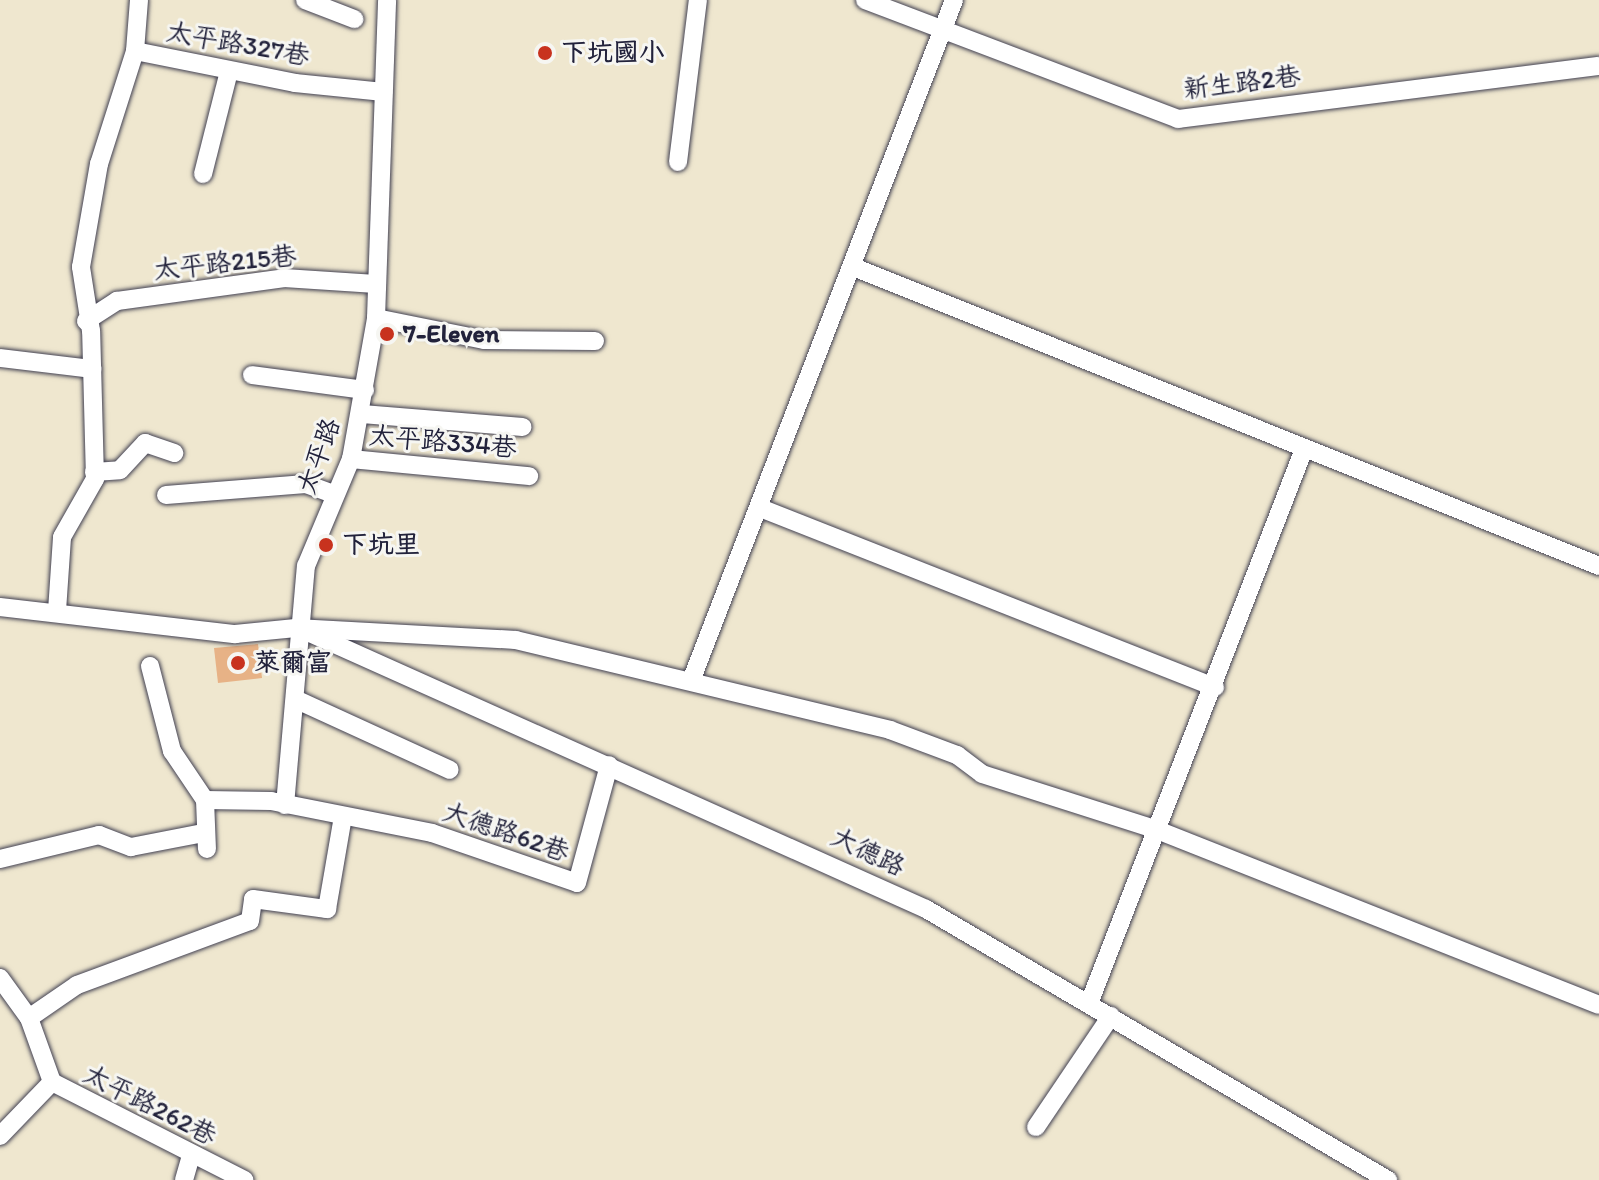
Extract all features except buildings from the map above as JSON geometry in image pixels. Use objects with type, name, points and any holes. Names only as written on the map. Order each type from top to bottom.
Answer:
[{"type":"street","name":"太平路327巷","points":[[139,0],[135,51],[229,71],[384,92]]},
{"type":"street","points":[[305,0],[354,19]]},
{"type":"street","name":"太平路","points":[[285,805],[295,699],[296,628],[306,566],[333,494],[351,459],[362,414],[376,318],[387,0]]},
{"type":"street","points":[[678,162],[698,0]]},
{"type":"street","name":"新生路2巷","points":[[865,0],[945,26],[1178,119],[1599,66]]},
{"type":"street","points":[[691,681],[856,268],[954,0]]},
{"type":"street","points":[[57,611],[62,537],[94,472],[92,369],[81,267],[99,164],[135,51]]},
{"type":"street","points":[[203,174],[229,71]]},
{"type":"street","points":[[856,268],[1599,566]]},
{"type":"street","name":"太平路215巷","points":[[86,321],[117,301],[284,278],[376,284]]},
{"type":"street","points":[[376,318],[484,340],[595,341]]},
{"type":"street","points":[[0,358],[92,369]]},
{"type":"street","points":[[252,375],[365,390]]},
{"type":"street","points":[[362,414],[522,427]]},
{"type":"street","points":[[94,472],[120,470],[145,443],[174,453]]},
{"type":"street","points":[[1090,1001],[1215,687],[1304,449]]},
{"type":"street","name":"太平路334巷","points":[[351,459],[529,476]]},
{"type":"street","points":[[166,495],[306,484],[333,494]]},
{"type":"street","points":[[760,508],[1215,687]]},
{"type":"street","points":[[0,607],[57,611],[235,634],[296,628],[516,640],[691,681],[785,710],[890,730],[957,755],[982,774],[1157,830],[1599,1005]]},
{"type":"street","name":"大德路","points":[[296,628],[870,882],[1090,1001],[1388,1180]]},
{"type":"street","points":[[0,859],[99,835],[131,847],[205,841],[205,800],[172,751],[150,666]]},
{"type":"street","points":[[295,699],[450,770]]},
{"type":"street","name":"大德路62巷","points":[[343,816],[432,833],[577,883],[609,765]]},
{"type":"street","points":[[29,1018],[77,985],[250,921],[253,899],[327,909],[343,816],[285,805],[205,800]]},
{"type":"street","name":"太平路262巷","points":[[0,978],[29,1018],[52,1082],[191,1156],[244,1180]]},
{"type":"street","points":[[1036,1127],[1111,1016]]},
{"type":"street","points":[[0,1136],[52,1082]]},
{"type":"street","points":[[184,1180],[191,1156]]},
{"type":"place","name":"下坑國小","points":[[545,53]]},
{"type":"place","name":"7-Eleven","points":[[387,334]]},
{"type":"place","name":"下坑里","points":[[326,545]]},
{"type":"place","name":"萊爾富","points":[[238,663]]}]
